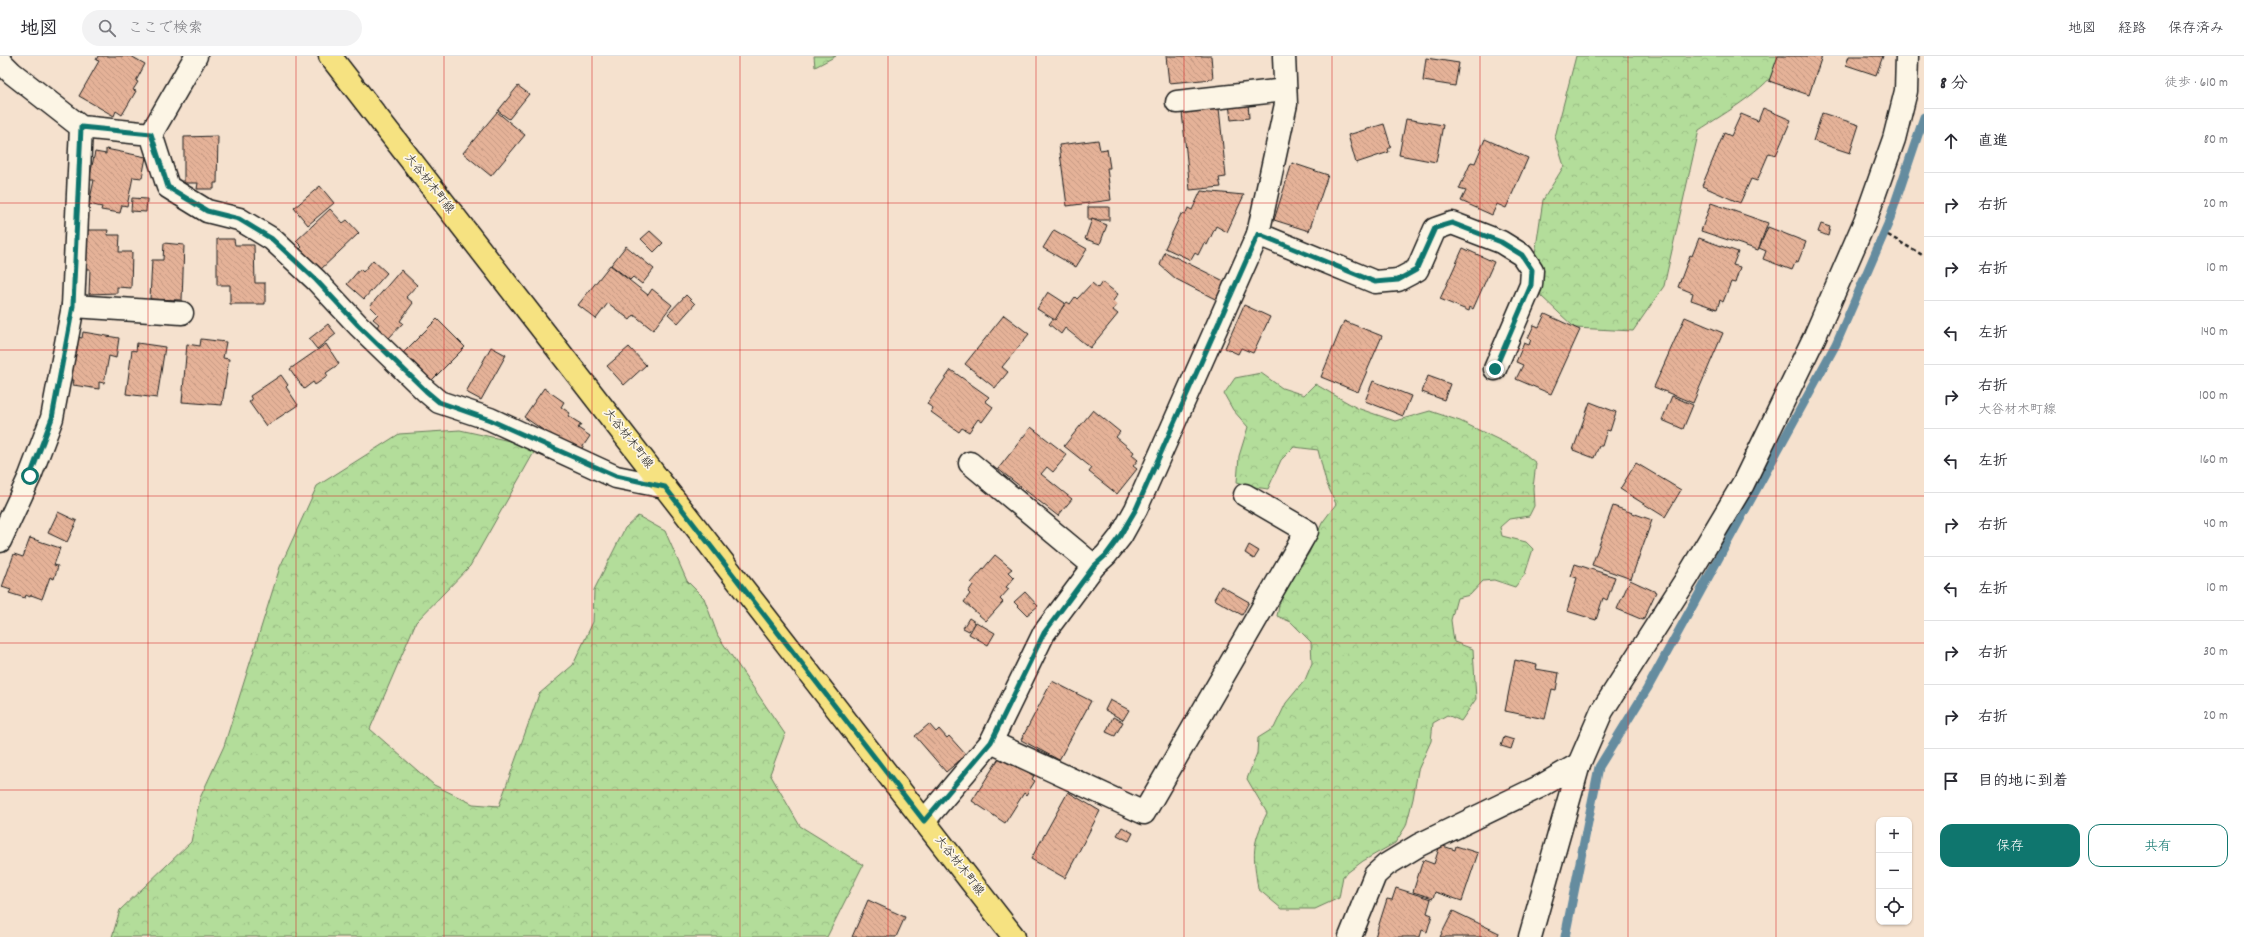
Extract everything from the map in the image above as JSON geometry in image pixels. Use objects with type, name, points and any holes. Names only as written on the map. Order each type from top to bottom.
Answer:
[{"type":"main road","name":"大谷材木町線","points":[[330,56],[1014,937]]},
{"type":"street","points":[[196,56],[151,134],[168,187],[207,211],[239,219],[272,239],[316,280],[358,325],[439,402],[490,420],[616,476],[665,487]]},
{"type":"street","points":[[924,821],[991,742],[1044,633],[1094,566],[1106,555],[1120,536],[1136,509],[1258,234],[1286,104],[1284,56]]},
{"type":"street","points":[[1530,937],[1579,764],[1602,711],[1743,484],[1814,336],[1866,221],[1894,139],[1906,91],[1907,56]]},
{"type":"street","points":[[0,61],[12,74],[81,127],[151,134]]},
{"type":"street","points":[[1177,102],[1285,90]]},
{"type":"street","points":[[0,541],[30,476],[52,418],[73,306],[81,127]]},
{"type":"street","points":[[1258,234],[1375,282],[1398,280],[1416,270],[1435,228],[1452,223],[1501,242],[1522,255],[1532,270],[1531,285],[1495,369]]},
{"type":"street","points":[[73,306],[182,313]]},
{"type":"street","points":[[970,463],[1094,566]]},
{"type":"street","points":[[991,742],[1144,813],[1307,530],[1245,495]]},
{"type":"street","points":[[1350,937],[1375,875],[1386,865],[1419,845],[1541,786],[1579,764]]},
{"type":"path","points":[[1866,221],[1924,256]]},
{"type":"green space","points":[[814,56],[836,56],[815,67]]},
{"type":"green space","points":[[1576,56],[1784,56],[1780,66],[1761,87],[1748,98],[1699,130],[1664,286],[1633,331],[1575,328],[1541,296],[1535,254],[1543,200],[1564,166],[1555,137]]},
{"type":"green space","points":[[1261,373],[1282,388],[1304,395],[1315,384],[1357,408],[1395,421],[1430,411],[1460,421],[1520,450],[1536,463],[1533,488],[1534,506],[1529,516],[1509,519],[1500,527],[1502,536],[1526,542],[1533,549],[1525,574],[1515,587],[1494,580],[1483,581],[1470,595],[1457,598],[1451,620],[1454,642],[1473,649],[1476,699],[1461,721],[1447,715],[1433,723],[1431,741],[1418,770],[1406,826],[1395,843],[1363,861],[1343,876],[1339,898],[1315,909],[1282,909],[1258,889],[1254,858],[1258,834],[1267,813],[1247,779],[1257,753],[1258,738],[1274,728],[1286,703],[1305,680],[1312,663],[1311,642],[1291,622],[1277,616],[1281,596],[1309,553],[1322,523],[1336,504],[1326,482],[1318,450],[1294,447],[1281,460],[1268,489],[1237,482],[1239,456],[1248,427],[1233,410],[1224,394],[1235,378]]},
{"type":"green space","points":[[460,430],[537,447],[470,566],[416,622],[370,729],[434,785],[473,804],[499,806],[539,694],[573,665],[593,622],[594,590],[625,528],[638,516],[665,531],[687,581],[704,598],[718,636],[785,734],[770,774],[800,826],[863,865],[827,937],[112,937],[120,910],[191,842],[200,798],[224,746],[280,567],[317,486],[399,434]]},
{"type":"building","points":[[98,56],[131,56],[145,64],[133,90],[136,91],[122,115],[116,111],[114,116],[79,96],[99,61],[96,60]]},
{"type":"building","points":[[1166,56],[1211,56],[1213,79],[1169,83]]},
{"type":"building","points":[[1778,56],[1822,56],[1809,95],[1769,81]]},
{"type":"building","points":[[1849,56],[1883,56],[1876,75],[1846,65]]},
{"type":"building","points":[[1426,58],[1459,63],[1455,86],[1423,81]]},
{"type":"building","points":[[518,86],[529,94],[509,119],[498,111]]},
{"type":"building","points":[[1248,102],[1249,118],[1231,120],[1229,104]]},
{"type":"building","points":[[1219,108],[1226,177],[1219,178],[1221,187],[1190,190],[1182,112]]},
{"type":"building","points":[[1763,108],[1791,120],[1776,155],[1769,153],[1757,181],[1751,179],[1740,203],[1702,186],[1724,133],[1731,136],[1741,114],[1758,121]]},
{"type":"building","points":[[497,112],[525,135],[491,176],[463,153]]},
{"type":"building","points":[[1822,113],[1859,125],[1850,153],[1813,141]]},
{"type":"building","points":[[1406,119],[1443,125],[1436,162],[1399,155]]},
{"type":"building","points":[[1384,124],[1391,147],[1388,149],[1389,152],[1356,163],[1348,135]]},
{"type":"building","points":[[218,136],[217,183],[214,183],[214,189],[197,189],[198,183],[184,183],[184,137]]},
{"type":"building","points":[[1485,139],[1528,158],[1506,208],[1497,204],[1492,215],[1461,201],[1466,191],[1459,189],[1471,162],[1475,163]]},
{"type":"building","points":[[1098,140],[1100,150],[1107,149],[1110,168],[1107,168],[1111,200],[1067,206],[1059,145]]},
{"type":"building","points":[[106,149],[146,157],[142,178],[133,177],[127,206],[122,205],[120,213],[101,210],[102,207],[89,204],[94,180],[89,180],[95,152],[106,154]]},
{"type":"building","points":[[1292,163],[1328,175],[1309,231],[1274,220]]},
{"type":"building","points":[[320,186],[334,203],[308,225],[294,208]]},
{"type":"building","points":[[1201,191],[1244,195],[1227,232],[1216,226],[1207,245],[1204,243],[1198,255],[1195,253],[1191,260],[1165,248],[1181,214],[1185,215],[1188,208],[1192,210]]},
{"type":"building","points":[[132,198],[147,199],[146,212],[131,211]]},
{"type":"building","points":[[1711,203],[1768,223],[1758,250],[1701,231]]},
{"type":"building","points":[[1088,207],[1109,207],[1109,220],[1088,220]]},
{"type":"building","points":[[330,209],[343,223],[347,220],[359,233],[319,271],[299,250],[302,247],[296,241]]},
{"type":"building","points":[[1092,219],[1107,225],[1100,244],[1085,239]]},
{"type":"building","points":[[1821,224],[1830,227],[1828,236],[1818,232]]},
{"type":"building","points":[[1768,227],[1806,242],[1798,262],[1796,261],[1792,270],[1763,259],[1766,251],[1759,248]]},
{"type":"building","points":[[87,230],[108,230],[107,235],[120,235],[119,252],[132,252],[131,288],[117,287],[117,293],[89,294],[90,269],[85,269]]},
{"type":"building","points":[[1054,230],[1087,249],[1076,267],[1043,248]]},
{"type":"building","points":[[650,231],[663,243],[654,252],[641,239]]},
{"type":"building","points":[[1699,238],[1738,252],[1733,265],[1740,267],[1735,283],[1731,282],[1723,302],[1720,300],[1717,309],[1691,300],[1693,293],[1678,287],[1690,255],[1692,256]]},
{"type":"building","points":[[217,239],[234,239],[235,245],[254,245],[255,283],[265,283],[265,304],[230,304],[230,285],[217,285]]},
{"type":"building","points":[[164,243],[184,245],[182,300],[150,299],[152,260],[163,260]]},
{"type":"building","points":[[626,246],[654,269],[642,284],[633,277],[630,280],[611,265]]},
{"type":"building","points":[[1463,248],[1494,262],[1473,309],[1470,307],[1469,311],[1440,299]]},
{"type":"building","points":[[1165,252],[1226,282],[1217,300],[1176,279],[1160,265]]},
{"type":"building","points":[[373,260],[387,273],[364,299],[347,284],[360,269],[363,272]]},
{"type":"building","points":[[610,265],[648,295],[652,289],[672,305],[653,330],[634,315],[630,320],[608,303],[596,319],[578,305]]},
{"type":"building","points":[[401,270],[417,285],[406,297],[413,303],[400,321],[403,323],[388,339],[376,328],[379,324],[373,319],[378,314],[370,306]]},
{"type":"building","points":[[1102,282],[1118,294],[1113,301],[1117,305],[1113,310],[1118,314],[1090,348],[1065,328],[1061,334],[1049,324],[1067,302],[1070,304],[1075,297],[1077,299],[1092,283],[1098,288]]},
{"type":"building","points":[[1048,292],[1065,303],[1055,320],[1037,309]]},
{"type":"building","points":[[686,295],[695,304],[678,323],[668,314]]},
{"type":"building","points":[[1244,305],[1270,317],[1253,353],[1241,348],[1238,354],[1225,348]]},
{"type":"building","points":[[1545,314],[1580,330],[1551,394],[1516,379],[1523,365],[1516,362],[1524,343],[1529,345],[1531,339],[1528,338],[1534,325],[1539,327]]},
{"type":"building","points":[[1004,315],[1029,334],[1002,367],[1008,372],[995,388],[965,364]]},
{"type":"building","points":[[1685,317],[1723,333],[1693,403],[1654,387]]},
{"type":"building","points":[[437,319],[465,347],[430,382],[402,354]]},
{"type":"building","points":[[1344,321],[1382,336],[1358,392],[1321,377]]},
{"type":"building","points":[[328,324],[336,334],[317,349],[309,339]]},
{"type":"building","points":[[83,332],[119,338],[116,358],[109,356],[104,383],[99,382],[99,389],[73,385],[74,380],[70,380],[77,337],[82,338]]},
{"type":"building","points":[[201,339],[226,342],[223,358],[229,359],[222,405],[182,402],[187,344],[200,346]]},
{"type":"building","points":[[137,343],[165,347],[157,398],[126,394],[132,350],[136,351]]},
{"type":"building","points":[[326,344],[339,364],[326,373],[328,376],[315,385],[313,382],[304,389],[290,369]]},
{"type":"building","points":[[491,347],[506,355],[481,400],[466,392]]},
{"type":"building","points":[[629,347],[646,365],[624,385],[607,366]]},
{"type":"building","points":[[951,370],[989,397],[985,401],[993,407],[982,422],[978,419],[969,432],[962,428],[959,432],[931,412],[933,408],[927,404]]},
{"type":"building","points":[[281,375],[288,385],[286,387],[298,405],[266,426],[249,402],[252,400],[250,396]]},
{"type":"building","points":[[1428,376],[1450,384],[1444,400],[1422,392]]},
{"type":"building","points":[[1373,381],[1411,396],[1403,416],[1365,401]]},
{"type":"building","points":[[544,388],[564,402],[561,407],[570,413],[568,416],[581,424],[578,428],[590,436],[578,454],[524,417]]},
{"type":"building","points":[[1672,396],[1693,405],[1683,429],[1662,420]]},
{"type":"building","points":[[1590,402],[1616,412],[1610,431],[1607,430],[1602,446],[1599,446],[1594,458],[1573,450]]},
{"type":"building","points":[[1093,410],[1120,432],[1116,437],[1134,452],[1132,455],[1138,460],[1133,466],[1137,469],[1117,494],[1089,472],[1092,468],[1064,446]]},
{"type":"building","points":[[1031,427],[1067,455],[1053,472],[1047,467],[1041,474],[1072,499],[1058,516],[998,469]]},
{"type":"building","points":[[1636,463],[1681,490],[1665,517],[1620,489]]},
{"type":"building","points":[[1613,506],[1652,520],[1631,579],[1592,565]]},
{"type":"building","points":[[58,512],[77,521],[67,542],[48,533]]},
{"type":"building","points":[[30,538],[60,548],[54,565],[58,566],[54,579],[50,577],[42,599],[31,595],[30,597],[26,595],[25,598],[9,593],[11,590],[2,587],[14,554],[23,557]]},
{"type":"building","points":[[1249,545],[1259,551],[1254,559],[1245,553]]},
{"type":"building","points":[[995,555],[1012,569],[1008,572],[1014,578],[1006,587],[1009,589],[1000,599],[1003,602],[986,621],[964,602],[970,594],[968,592],[973,585],[971,583]]},
{"type":"building","points":[[1575,564],[1615,577],[1607,600],[1603,598],[1596,620],[1567,611],[1577,578],[1571,576]]},
{"type":"building","points":[[1630,580],[1656,592],[1643,620],[1617,609]]},
{"type":"building","points":[[1221,586],[1249,602],[1242,615],[1214,599]]},
{"type":"building","points":[[1025,592],[1038,606],[1027,615],[1014,602]]},
{"type":"building","points":[[969,618],[975,622],[969,631],[963,628]]},
{"type":"building","points":[[976,622],[995,633],[988,645],[969,634]]},
{"type":"building","points":[[1515,660],[1537,665],[1536,669],[1559,673],[1556,690],[1552,689],[1545,719],[1505,711]]},
{"type":"building","points":[[1052,681],[1091,701],[1059,760],[1021,740]]},
{"type":"building","points":[[1110,700],[1129,710],[1123,720],[1105,710]]},
{"type":"building","points":[[1113,717],[1123,722],[1115,736],[1106,732]]},
{"type":"building","points":[[929,724],[936,732],[939,729],[947,738],[949,736],[966,755],[946,772],[915,736]]},
{"type":"building","points":[[1504,737],[1514,740],[1511,749],[1501,746]]},
{"type":"building","points":[[1001,755],[1034,776],[1032,779],[1035,781],[1026,795],[1024,793],[1005,823],[972,801]]},
{"type":"building","points":[[1068,792],[1100,811],[1065,878],[1031,859]]},
{"type":"building","points":[[1122,827],[1133,833],[1129,841],[1117,835]]},
{"type":"building","points":[[1440,845],[1455,850],[1456,846],[1478,853],[1462,901],[1435,892],[1433,898],[1413,892],[1423,860],[1434,864]]},
{"type":"building","points":[[1396,888],[1431,899],[1427,913],[1432,915],[1427,932],[1422,930],[1420,937],[1375,937],[1387,899],[1392,900]]},
{"type":"building","points":[[868,900],[905,917],[896,937],[852,937]]},
{"type":"building","points":[[1453,911],[1499,933],[1497,937],[1440,937]]},
{"type":"waterway","points":[[1565,937],[1599,767],[1647,689],[1836,344],[1888,224],[1924,117]]},
{"type":"route","points":[[30,476],[52,418],[73,306],[81,127],[151,134],[168,187],[207,211],[239,219],[272,239],[316,280],[358,325],[439,402],[490,420],[616,476],[665,487],[924,821],[991,742],[1044,633],[1094,566],[1106,555],[1120,536],[1136,509],[1258,234],[1375,282],[1398,280],[1416,270],[1435,228],[1452,223],[1501,242],[1522,255],[1532,270],[1531,285],[1495,369]]}]
